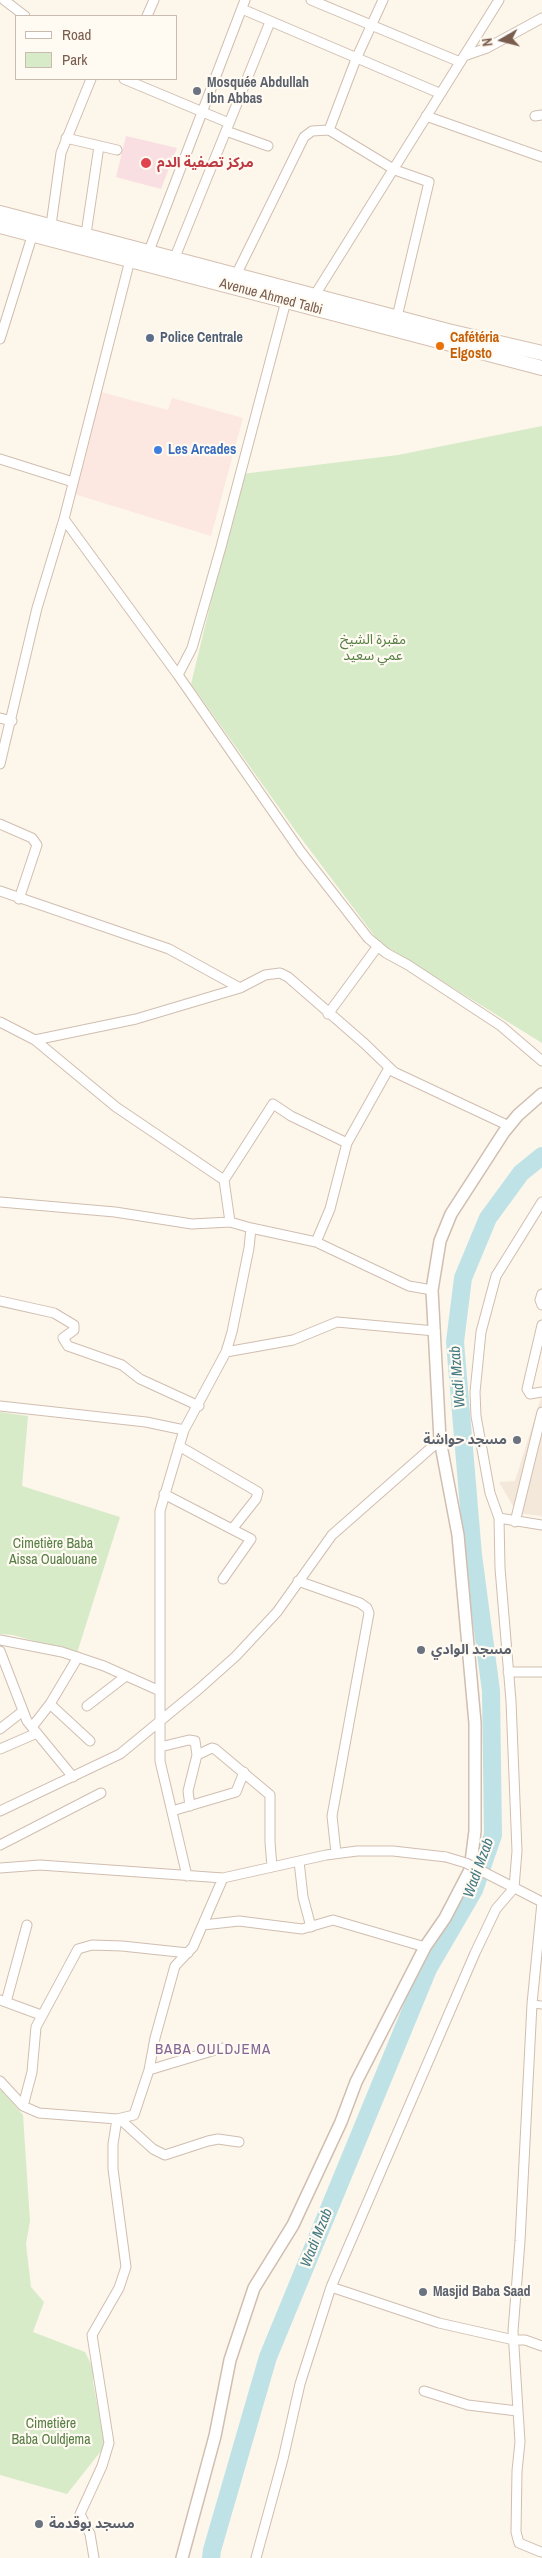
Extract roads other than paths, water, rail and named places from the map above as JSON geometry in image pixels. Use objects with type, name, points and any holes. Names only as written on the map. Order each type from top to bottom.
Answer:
[{"type":"main road","points":[[0,212],[35,228],[51,225],[397,317],[542,353]]},
{"type":"main road","name":"Avenue Ahmed Talbi","points":[[0,226],[35,228],[130,261],[542,368]]},
{"type":"street","points":[[4,0],[24,15]]},
{"type":"street","points":[[147,15],[154,0]]},
{"type":"street","points":[[311,0],[373,26],[462,59],[487,48],[542,18]]},
{"type":"street","points":[[308,307],[395,170],[439,93],[500,0]]},
{"type":"street","points":[[329,130],[356,59],[373,26],[379,1]]},
{"type":"street","points":[[150,251],[244,4],[270,22],[439,93]]},
{"type":"street","points":[[175,257],[270,22]]},
{"type":"street","points":[[51,225],[60,159],[66,138],[91,80]]},
{"type":"street","points":[[126,80],[203,113],[227,127],[268,146]]},
{"type":"street","points":[[426,116],[542,157]]},
{"type":"street","points":[[236,275],[304,137],[312,131],[329,130],[395,170],[429,182],[397,317]]},
{"type":"street","points":[[66,138],[117,150]]},
{"type":"street","points":[[86,234],[99,146]]},
{"type":"street","points":[[0,339],[35,228]]},
{"type":"street","points":[[0,764],[12,721],[30,634],[64,519],[133,247]]},
{"type":"street","points":[[178,675],[192,648],[286,301]]},
{"type":"street","points":[[0,459],[73,482]]},
{"type":"street","points":[[64,519],[178,675],[301,852],[368,938],[501,1026],[542,1061]]},
{"type":"street","points":[[0,718],[12,721]]},
{"type":"street","points":[[0,824],[32,838],[37,845],[19,898]]},
{"type":"street","points":[[0,891],[169,949],[240,988]]},
{"type":"street","points":[[328,1014],[378,946]]},
{"type":"street","points":[[35,1040],[101,1028],[240,988],[265,975],[274,973],[284,974],[365,1044],[389,1068],[509,1126]]},
{"type":"street","points":[[0,1022],[35,1040],[116,1107],[224,1180]]},
{"type":"street","points":[[316,1242],[330,1209],[347,1143],[389,1068]]},
{"type":"street","points":[[182,2558],[215,2436],[230,2360],[254,2288],[293,2225],[341,2122],[356,2082],[425,1947],[445,1918],[470,1870],[475,1831],[475,1723],[458,1535],[440,1440],[432,1290],[438,1250],[451,1214],[509,1126],[542,1094]]},
{"type":"street","points":[[230,1222],[224,1180],[273,1104],[291,1116],[347,1143]]},
{"type":"street","points":[[0,1202],[115,1212],[192,1224],[230,1222],[316,1242],[409,1286],[432,1290]]},
{"type":"street","points":[[256,2558],[283,2459],[300,2384],[331,2287],[475,1953],[496,1909],[510,1886],[517,1851],[511,1701],[500,1568],[499,1518],[490,1493],[476,1416],[475,1392],[481,1332],[496,1276],[542,1202]]},
{"type":"street","points":[[186,1876],[172,1811],[161,1772],[159,1722],[159,1531],[164,1494],[184,1430],[199,1406],[226,1352],[232,1332],[251,1228]]},
{"type":"street","points":[[542,1294],[540,1300],[542,1305]]},
{"type":"street","points":[[0,1301],[54,1313],[74,1325],[74,1330],[64,1338],[68,1346],[122,1365],[140,1379],[199,1406]]},
{"type":"street","points":[[226,1352],[293,1340],[337,1322],[435,1331]]},
{"type":"street","points":[[542,1325],[527,1389],[530,1394],[542,1392]]},
{"type":"street","points":[[0,1406],[146,1422],[184,1430]]},
{"type":"street","points":[[514,1522],[542,1412]]},
{"type":"street","points":[[0,1811],[120,1754],[159,1722],[236,1656],[277,1612],[332,1535],[440,1440]]},
{"type":"street","points":[[179,1446],[256,1489],[258,1492],[256,1499],[233,1528]]},
{"type":"street","points":[[164,1494],[233,1528],[251,1541],[223,1579]]},
{"type":"street","points":[[499,1518],[514,1522],[542,1525]]},
{"type":"street","points":[[298,1581],[360,1604],[367,1608],[369,1613],[332,1816],[336,1853]]},
{"type":"street","points":[[0,1640],[21,1642],[78,1657],[160,1691]]},
{"type":"street","points":[[0,1651],[23,1711],[35,1730],[73,1777]]},
{"type":"street","points":[[0,1748],[35,1730],[78,1657]]},
{"type":"street","points":[[508,1672],[542,1672]]},
{"type":"street","points":[[87,1706],[126,1676]]},
{"type":"street","points":[[50,1704],[90,1741]]},
{"type":"street","points":[[0,1729],[23,1711]]},
{"type":"street","points":[[160,1747],[193,1740],[196,1744],[197,1755],[188,1790],[190,1806]]},
{"type":"street","points":[[197,1755],[212,1748],[244,1772],[270,1795],[272,1867]]},
{"type":"street","points":[[172,1811],[236,1792],[244,1772]]},
{"type":"street","points":[[0,1845],[101,1793]]},
{"type":"street","points":[[0,1868],[46,1865],[222,1878],[336,1853],[378,1850],[446,1857],[466,1863],[542,1902],[532,2004],[514,2340],[520,2442],[517,2471],[518,2540],[519,2543],[542,2551],[540,2558]]},
{"type":"street","points":[[299,1861],[303,1896],[310,1927]]},
{"type":"street","points":[[0,2081],[23,2106],[39,2112],[67,2117],[119,2120],[134,2116],[149,2070],[155,2038],[175,1966],[188,1953],[203,1924],[222,1878]]},
{"type":"street","points":[[203,1924],[239,1921],[293,1929],[310,1927],[326,1920],[338,1920],[425,1947]]},
{"type":"street","points":[[27,1925],[3,2001],[41,2015]]},
{"type":"street","points":[[23,2106],[32,2072],[34,2035],[41,2015],[76,1952],[82,1947],[122,1946],[188,1953]]},
{"type":"street","points":[[532,2004],[542,2005]]},
{"type":"street","points":[[149,2070],[222,2048]]},
{"type":"street","points":[[119,2120],[153,2149],[164,2155],[218,2139],[239,2142]]},
{"type":"street","points":[[94,2558],[90,2534],[80,2514],[105,2460],[109,2443],[92,2335],[119,2288],[126,2266],[113,2169],[113,2144],[119,2120]]},
{"type":"street","points":[[331,2287],[439,2323],[514,2340],[524,2340],[542,2346]]},
{"type":"street","points":[[424,2391],[468,2405],[517,2411]]},
{"type":"waterway","name":"Wadi Mzab","points":[[211,2558],[268,2357],[428,1969],[474,1890],[493,1835],[491,1691],[473,1555],[455,1342],[463,1278],[488,1218],[521,1173],[542,1156]]},
{"type":"place","name":"Mosquée Abdullah Ibn Abbas","points":[[197,91]]},
{"type":"place","name":"مركز تصفية الدم","points":[[146,163]]},
{"type":"place","name":"Police Centrale","points":[[150,338]]},
{"type":"place","name":"Cafétéria Elgosto","points":[[440,346]]},
{"type":"place","name":"Les Arcades","points":[[158,450]]},
{"type":"place","name":"مسجد حواشة","points":[[517,1440]]},
{"type":"place","name":"مسجد الوادي","points":[[421,1650]]},
{"type":"place","name":"Masjid Baba Saad","points":[[423,2292]]},
{"type":"place","name":"مسجد بوقدمة","points":[[39,2524]]},
{"type":"district","name":"BABA OULDJEMA","points":[[213,2050]]},
{"type":"park label","name":"مقبرة الشيخ عمي سعيد","points":[[373,648]]},
{"type":"park label","name":"Cimetière Baba Aissa Oualouane","points":[[53,1552]]},
{"type":"park label","name":"Cimetière Baba Ouldjema","points":[[51,2432]]}]
